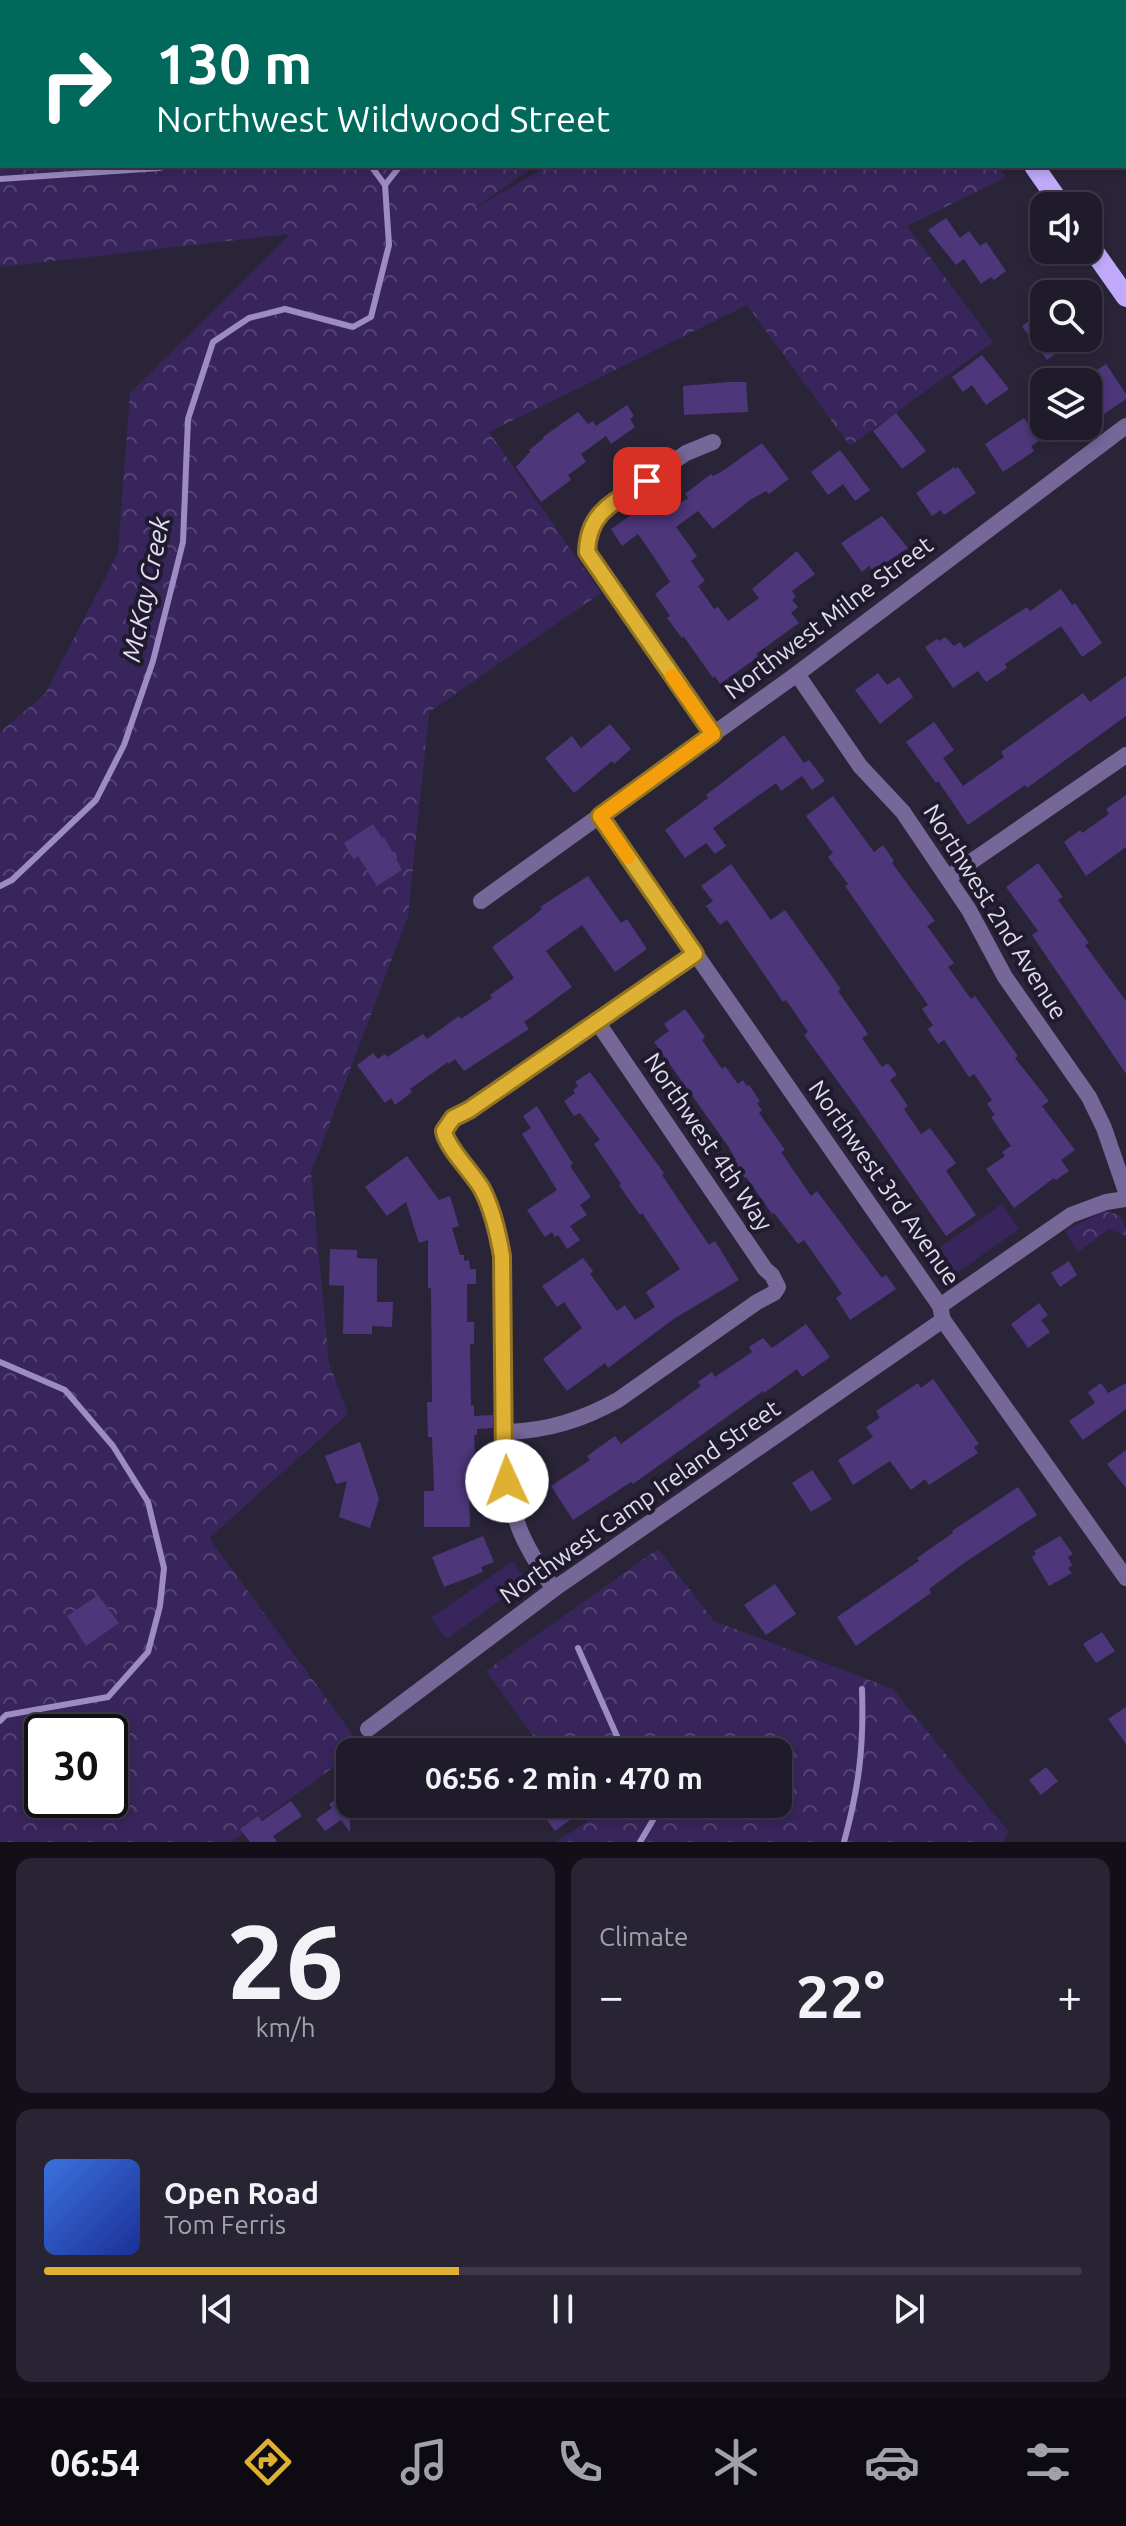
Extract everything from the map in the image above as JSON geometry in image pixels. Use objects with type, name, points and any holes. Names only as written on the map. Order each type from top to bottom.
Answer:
[{"type":"main road","points":[[1035,168],[1052,192]]},
{"type":"main road","points":[[1102,263],[1126,297]]},
{"type":"street","name":"Northwest Milne Street","points":[[481,901],[797,674],[1126,426]]},
{"type":"street","points":[[713,442],[686,453],[607,508],[594,520],[588,535],[587,552],[713,734]]},
{"type":"street","name":"Northwest 2nd Avenue","points":[[797,674],[860,766],[893,799],[949,877],[991,956],[1089,1097],[1104,1128],[1126,1192]]},
{"type":"street","points":[[949,877],[1126,755]]},
{"type":"street","name":"Northwest 3rd Avenue","points":[[600,816],[1126,1578]]},
{"type":"street","points":[[554,1589],[525,1544],[509,1498],[504,1464],[502,1256],[498,1233],[482,1190],[448,1144],[444,1131],[453,1118],[598,1023],[695,954]]},
{"type":"street","name":"Northwest 4th Way","points":[[505,1432],[535,1431],[596,1412],[618,1400],[757,1302],[768,1298],[778,1287],[598,1023]]},
{"type":"street","name":"Northwest Camp Ireland Street","points":[[368,1729],[554,1589],[941,1313],[1071,1215],[1106,1202],[1126,1199]]},
{"type":"green space","points":[[0,168],[532,168],[472,210],[544,168],[999,168],[1006,177],[907,226],[993,342],[850,446],[747,305],[489,432],[601,593],[429,712],[408,916],[311,1173],[329,1363],[348,1414],[209,1538],[355,1738],[336,1738],[336,1765],[231,1842],[0,1842],[0,732],[45,694],[118,553],[130,393],[290,234],[0,267]]},
{"type":"green space","points":[[1002,1204],[1019,1229],[961,1270],[947,1271],[933,1252]]},
{"type":"green space","points":[[1102,1212],[1121,1217],[1126,1236],[1109,1229],[1078,1252],[1065,1231]]},
{"type":"green space","points":[[658,1549],[714,1621],[893,1689],[1008,1831],[1004,1842],[556,1842],[592,1818],[792,1818],[792,1738],[535,1738],[486,1671]]},
{"type":"green space","points":[[513,1561],[523,1576],[522,1584],[447,1639],[431,1618]]},
{"type":"building","points":[[946,218],[960,238],[969,231],[980,246],[986,242],[1006,271],[994,280],[991,277],[981,284],[964,259],[956,265],[928,230]]},
{"type":"building","points":[[1030,320],[1030,337],[1022,326]]},
{"type":"building","points":[[1041,352],[1058,352],[1047,360]]},
{"type":"building","points":[[982,355],[1009,389],[986,405],[972,385],[963,392],[952,377]]},
{"type":"building","points":[[1106,364],[1126,394],[1126,399],[1102,415],[1102,368]]},
{"type":"building","points":[[746,382],[748,412],[684,415],[683,386]]},
{"type":"building","points":[[627,405],[634,416],[630,419],[635,427],[611,444],[606,436],[581,454],[586,462],[568,475],[571,480],[541,502],[516,467],[529,450],[578,412],[588,424],[593,421],[596,426]]},
{"type":"building","points":[[896,413],[926,451],[902,469],[873,431]]},
{"type":"building","points":[[1024,418],[1030,426],[1030,440],[1040,440],[1031,446],[1034,451],[1003,472],[985,444]]},
{"type":"building","points":[[762,443],[789,479],[769,494],[766,491],[750,500],[713,529],[698,511],[676,527],[697,556],[691,561],[705,581],[698,586],[714,609],[718,607],[728,621],[759,598],[752,589],[797,551],[815,574],[792,591],[796,597],[792,600],[798,607],[791,613],[799,623],[720,684],[667,618],[670,616],[655,594],[670,582],[638,534],[622,546],[611,529],[651,501],[662,516],[688,498],[685,494],[711,474],[721,472]]},
{"type":"building","points":[[840,450],[870,490],[855,501],[843,484],[828,495],[811,472]]},
{"type":"building","points":[[958,467],[976,493],[944,515],[941,510],[932,516],[916,493]]},
{"type":"building","points":[[882,516],[908,548],[873,571],[869,566],[862,572],[841,543]]},
{"type":"building","points":[[1061,589],[1072,605],[1075,603],[1102,643],[1082,657],[1061,626],[1005,664],[1007,668],[986,682],[978,671],[953,688],[925,647],[945,637],[954,646],[960,642],[964,648],[1027,607],[1030,611]]},
{"type":"building","points":[[878,673],[887,685],[899,677],[913,697],[880,724],[855,690]]},
{"type":"building","points":[[1126,676],[1126,716],[1027,788],[1025,785],[968,825],[906,742],[934,722],[954,750],[943,758],[963,786],[1004,757],[1001,752],[1083,693],[1090,702]]},
{"type":"building","points":[[610,724],[631,749],[574,793],[545,758],[572,736],[581,748]]},
{"type":"building","points":[[784,735],[804,763],[809,760],[825,781],[812,790],[802,776],[781,791],[776,783],[713,828],[726,846],[715,854],[706,843],[685,858],[665,830]]},
{"type":"building","points":[[1126,795],[1126,847],[1086,876],[1064,842],[1109,814],[1106,809]]},
{"type":"building","points":[[833,796],[874,852],[883,845],[894,861],[892,863],[935,921],[927,926],[954,963],[948,967],[971,999],[975,996],[1018,1056],[1015,1058],[1049,1101],[1042,1106],[1075,1150],[1061,1160],[1069,1171],[1056,1180],[1054,1178],[1014,1208],[986,1169],[1005,1156],[1002,1152],[1011,1146],[991,1117],[995,1115],[987,1104],[992,1100],[974,1074],[969,1077],[944,1040],[938,1044],[928,1029],[933,1025],[922,1009],[928,1005],[845,886],[848,884],[828,857],[833,853],[806,816]]},
{"type":"building","points":[[373,824],[402,870],[377,886],[358,856],[353,859],[344,843]]},
{"type":"building","points":[[1038,863],[1063,897],[1058,900],[1089,943],[1085,945],[1126,1001],[1126,1074],[1032,935],[1038,931],[1006,887]]},
{"type":"building","points":[[731,864],[771,920],[785,910],[841,989],[838,991],[868,1034],[862,1038],[882,1067],[888,1063],[897,1075],[890,1080],[908,1106],[904,1109],[921,1134],[930,1128],[956,1163],[946,1171],[976,1215],[946,1236],[804,1035],[808,1032],[786,1000],[783,1002],[727,920],[720,925],[706,906],[713,901],[701,886]]},
{"type":"building","points":[[588,876],[621,923],[627,919],[647,949],[615,972],[582,925],[546,951],[572,987],[524,1022],[529,1029],[464,1071],[455,1059],[448,1062],[410,1089],[412,1092],[395,1105],[391,1098],[385,1103],[357,1065],[373,1053],[378,1059],[385,1054],[387,1057],[423,1034],[427,1039],[492,998],[490,995],[514,978],[492,947],[542,909],[540,907]]},
{"type":"building","points":[[685,1009],[722,1069],[725,1066],[738,1084],[743,1080],[749,1085],[760,1101],[757,1103],[762,1110],[759,1113],[811,1196],[817,1191],[882,1278],[886,1275],[896,1289],[850,1320],[836,1298],[842,1294],[804,1240],[798,1244],[772,1214],[733,1162],[736,1160],[728,1146],[654,1042],[669,1031],[664,1024]]},
{"type":"building","points":[[590,1072],[664,1173],[662,1175],[709,1245],[715,1241],[739,1280],[675,1318],[608,1368],[605,1363],[567,1391],[543,1359],[582,1328],[564,1302],[557,1307],[542,1286],[583,1258],[593,1271],[590,1274],[617,1311],[625,1305],[635,1320],[655,1307],[646,1292],[680,1269],[619,1185],[594,1144],[600,1140],[580,1113],[574,1116],[564,1101],[575,1093],[573,1090],[578,1086],[575,1082]]},
{"type":"building","points":[[537,1106],[591,1197],[580,1205],[587,1215],[570,1226],[580,1240],[567,1249],[558,1235],[555,1237],[552,1232],[545,1237],[527,1210],[557,1190],[522,1134],[531,1128],[523,1116]]},
{"type":"building","points":[[407,1156],[439,1200],[450,1196],[459,1226],[452,1228],[460,1255],[464,1255],[464,1261],[469,1260],[470,1269],[476,1269],[476,1284],[467,1284],[467,1322],[474,1322],[474,1344],[470,1344],[471,1406],[474,1405],[474,1416],[493,1415],[493,1428],[477,1429],[477,1435],[474,1435],[476,1479],[469,1479],[470,1527],[424,1527],[424,1491],[434,1491],[427,1402],[432,1402],[428,1240],[419,1243],[406,1202],[387,1216],[365,1187]]},
{"type":"building","points":[[330,1249],[357,1250],[357,1258],[377,1259],[377,1302],[393,1302],[392,1327],[372,1326],[372,1334],[343,1334],[344,1286],[329,1285]]},
{"type":"building","points":[[1069,1261],[1077,1275],[1060,1287],[1051,1273]]},
{"type":"building","points":[[1039,1303],[1048,1315],[1041,1320],[1050,1332],[1028,1348],[1011,1324]]},
{"type":"building","points":[[806,1324],[830,1357],[802,1377],[797,1369],[633,1484],[631,1482],[573,1520],[551,1486],[590,1460],[587,1456],[615,1436],[621,1444],[701,1386],[698,1382],[712,1372],[715,1377],[752,1352],[749,1347],[763,1338],[772,1348]]},
{"type":"building","points":[[933,1379],[979,1444],[974,1447],[978,1453],[929,1485],[925,1479],[911,1490],[890,1461],[853,1485],[838,1460],[873,1437],[866,1427],[880,1418],[876,1411],[918,1383],[921,1388]]},
{"type":"building","points":[[1101,1383],[1108,1393],[1126,1383],[1126,1409],[1083,1440],[1069,1421],[1095,1403],[1088,1392]]},
{"type":"building","points":[[360,1442],[379,1499],[370,1528],[339,1517],[347,1481],[336,1484],[325,1456]]},
{"type":"building","points":[[1126,1450],[1126,1488],[1107,1464]]},
{"type":"building","points":[[812,1470],[832,1499],[811,1512],[792,1483]]},
{"type":"building","points":[[1018,1487],[1037,1515],[964,1563],[929,1589],[931,1593],[856,1646],[837,1617],[919,1561],[917,1558],[952,1531]]},
{"type":"building","points":[[483,1536],[494,1562],[481,1567],[483,1572],[444,1587],[432,1557]]},
{"type":"building","points":[[1060,1536],[1073,1554],[1068,1557],[1072,1565],[1068,1568],[1072,1573],[1049,1586],[1032,1557],[1036,1554],[1034,1551]]},
{"type":"building","points":[[775,1584],[796,1614],[766,1635],[744,1605]]},
{"type":"building","points":[[98,1595],[119,1623],[86,1646],[67,1616]]},
{"type":"building","points":[[1102,1632],[1115,1651],[1096,1663],[1083,1644]]},
{"type":"building","points":[[1126,1707],[1126,1744],[1108,1719]]},
{"type":"building","points":[[1046,1767],[1058,1781],[1041,1795],[1029,1780]]},
{"type":"building","points":[[336,1799],[336,1818],[350,1818],[350,1832],[341,1820],[325,1831],[316,1819],[332,1808],[329,1804]]},
{"type":"building","points":[[291,1801],[302,1816],[273,1836],[277,1842],[250,1842],[240,1829],[258,1816],[262,1821]]},
{"type":"building","points":[[545,1818],[573,1818],[555,1831]]},
{"type":"waterway","name":"McKay Creek","points":[[0,179],[159,168]]},
{"type":"waterway","name":"McKay Creek","points":[[0,886],[12,880],[96,800],[124,745],[153,661],[183,542],[188,419],[213,342],[249,318],[285,309],[353,327],[371,317],[389,245],[385,185],[372,168]]},
{"type":"waterway","points":[[385,185],[398,168]]},
{"type":"waterway","name":"McKay Creek","points":[[0,1362],[65,1390],[113,1446],[148,1502],[164,1568],[160,1606],[148,1652],[108,1697],[6,1715],[0,1721]]},
{"type":"waterway","points":[[578,1648],[618,1738]]},
{"type":"waterway","points":[[844,1842],[859,1767],[862,1689]]},
{"type":"waterway","points":[[640,1842],[652,1818]]},
{"type":"slow traffic","points":[[628,857],[600,816],[713,734],[672,676]]},
{"type":"route","points":[[507,1481],[504,1464],[502,1256],[498,1233],[482,1190],[448,1144],[444,1131],[453,1118],[598,1023],[695,954],[600,816],[713,734],[587,552],[588,535],[594,520],[647,481]]}]
